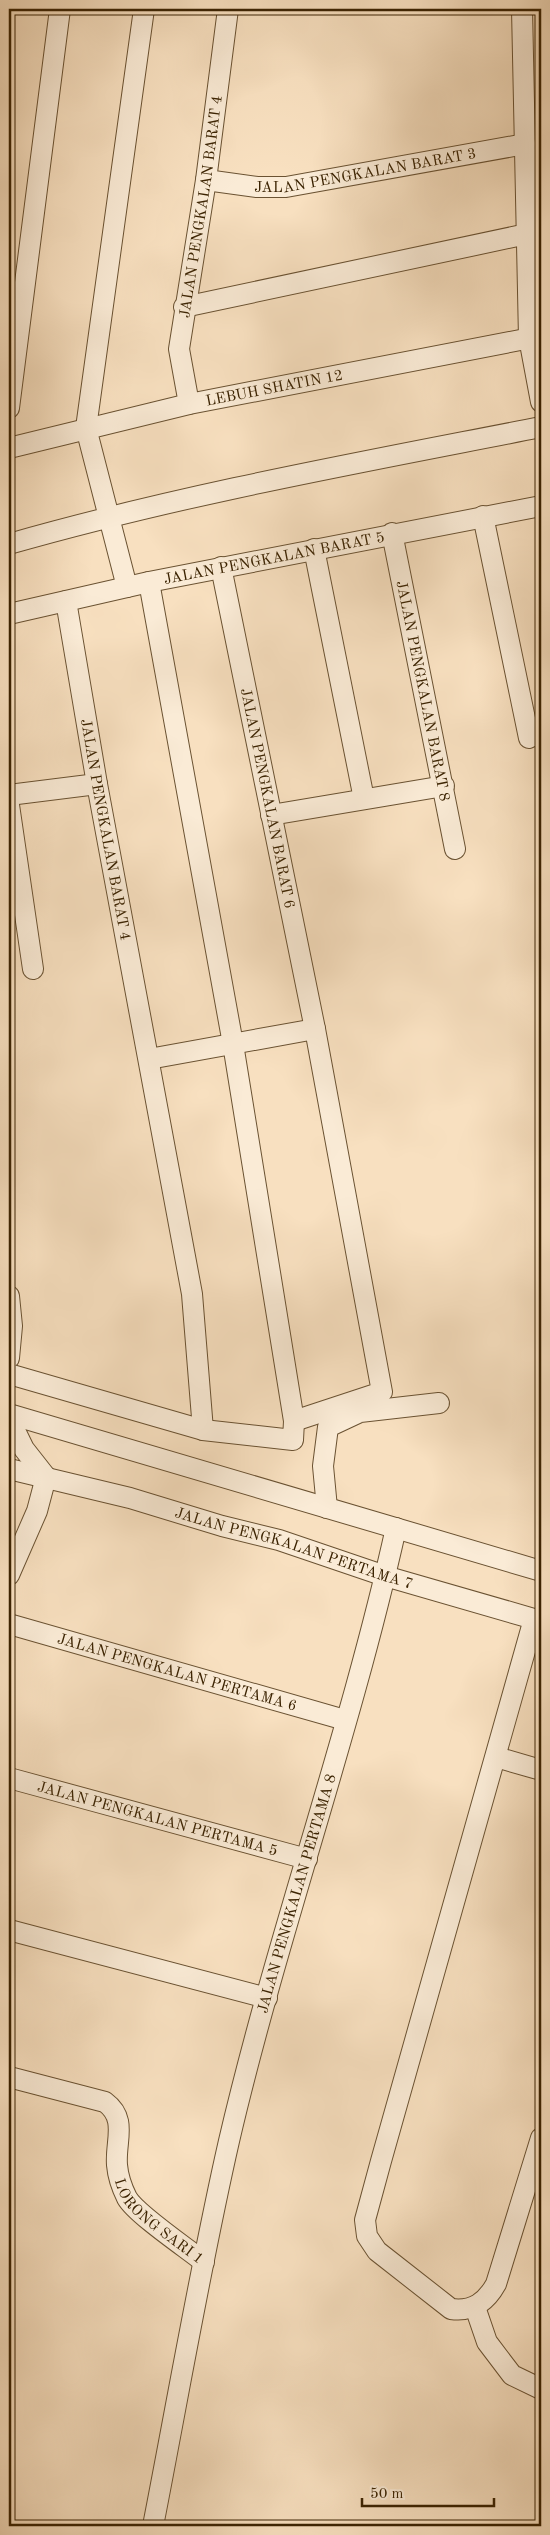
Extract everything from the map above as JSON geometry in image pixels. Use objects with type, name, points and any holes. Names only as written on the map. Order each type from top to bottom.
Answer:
[{"type":"street","points":[[9,408],[60,9]]},
{"type":"street","points":[[127,587],[86,428],[144,9]]},
{"type":"street","name":"JALAN PENGKALAN BARAT 4","points":[[189,404],[179,349],[184,307],[206,180],[228,9]]},
{"type":"street","points":[[522,9],[527,234],[541,402]]},
{"type":"street","name":"JALAN PENGKALAN BARAT 3","points":[[206,180],[257,187],[286,187],[525,144]]},
{"type":"street","points":[[184,307],[527,234]]},
{"type":"street","name":"LEBUH SHATIN 12","points":[[9,448],[189,404],[535,337]]},
{"type":"street","points":[[9,544],[108,515],[296,474],[541,427]]},
{"type":"street","name":"JALAN PENGKALAN BARAT 5","points":[[9,614],[149,582],[314,548],[541,506]]},
{"type":"street","points":[[483,516],[529,738]]},
{"type":"street","name":"JALAN PENGKALAN BARAT 8","points":[[392,533],[456,849]]},
{"type":"street","points":[[314,548],[364,799]]},
{"type":"street","name":"JALAN PENGKALAN BARAT 6","points":[[221,567],[315,1029],[382,1392],[294,1431]]},
{"type":"street","points":[[9,1374],[203,1430],[294,1431],[233,1044],[149,582]]},
{"type":"street","name":"JALAN PENGKALAN BARAT 4","points":[[66,601],[97,784],[192,1294],[203,1430]]},
{"type":"street","points":[[9,795],[97,784]]},
{"type":"street","points":[[271,815],[444,786]]},
{"type":"street","points":[[9,805],[33,970]]},
{"type":"street","points":[[149,1059],[315,1029]]},
{"type":"street","points":[[9,1296],[12,1326],[9,1358]]},
{"type":"street","points":[[326,1508],[323,1466],[328,1427],[360,1412],[439,1403]]},
{"type":"street","points":[[9,1416],[541,1571]]},
{"type":"street","points":[[9,1416],[24,1449],[46,1477],[37,1511],[9,1575]]},
{"type":"street","name":"JALAN PENGKALAN PERTAMA 7","points":[[9,1469],[130,1498],[222,1526],[279,1540],[385,1576],[538,1620]]},
{"type":"street","name":"JALAN PENGKALAN PERTAMA 8","points":[[204,2262],[229,2141],[266,1998],[307,1859],[385,1576],[396,1528]]},
{"type":"street","points":[[538,1620],[496,1758],[365,2220],[367,2236],[377,2251],[451,2309],[462,2310],[474,2307],[489,2296],[496,2284],[541,2138]]},
{"type":"street","name":"JALAN PENGKALAN PERTAMA 6","points":[[9,1624],[345,1720]]},
{"type":"street","points":[[496,1758],[541,1770]]},
{"type":"street","name":"JALAN PENGKALAN PERTAMA 5","points":[[9,1778],[307,1859]]},
{"type":"street","points":[[9,1930],[266,1998]]},
{"type":"street","name":"LORONG SARI 1","points":[[9,2077],[105,2102],[114,2108],[118,2117],[119,2130],[117,2166],[121,2185],[129,2201],[204,2262],[153,2526]]},
{"type":"street","points":[[474,2307],[487,2342],[512,2375],[541,2389]]}]
